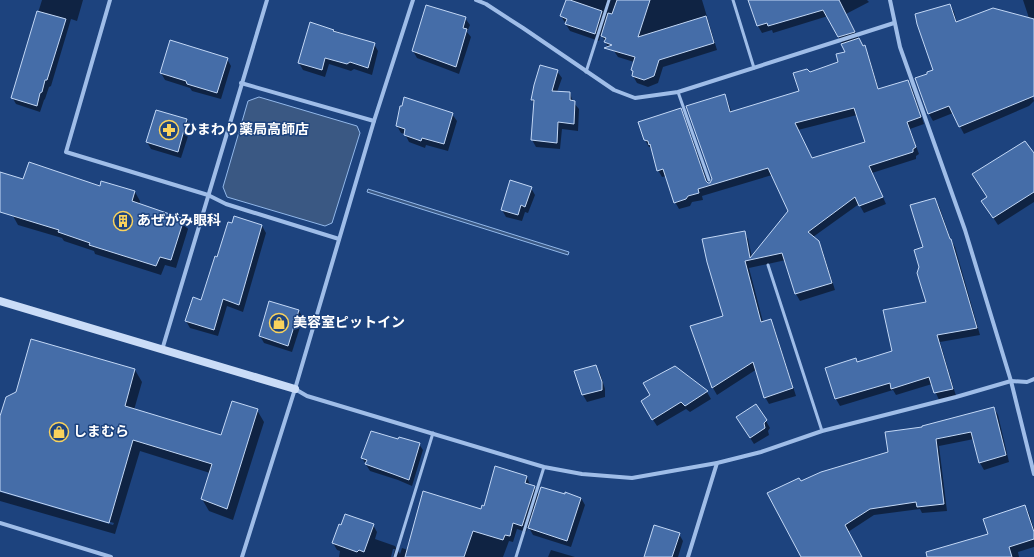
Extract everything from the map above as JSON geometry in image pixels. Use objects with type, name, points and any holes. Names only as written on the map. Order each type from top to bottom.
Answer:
[{"type":"street","points":[[110,0],[66,152],[208,195],[226,204],[339,239]]},
{"type":"street","points":[[162,350],[267,0]]},
{"type":"street","points":[[242,557],[374,121],[413,0]]},
{"type":"street","points":[[476,0],[486,4],[523,28],[614,90],[635,98],[653,97],[678,92],[894,23]]},
{"type":"street","points":[[890,0],[900,47],[965,230],[1011,381],[1034,474]]},
{"type":"street","points":[[242,83],[374,121]]},
{"type":"street","points":[[0,301],[294,389],[307,396],[544,467],[582,474],[632,478],[717,463],[761,452],[822,431],[956,397],[1011,381],[1027,382],[1034,379]]},
{"type":"street","points":[[688,557],[717,463]]},
{"type":"street","points":[[0,524],[111,557]]},
{"type":"lane","points":[[586,72],[609,0]]},
{"type":"lane","points":[[733,0],[754,68]]},
{"type":"lane","points":[[678,92],[709,180]]},
{"type":"lane","points":[[768,265],[822,431]]},
{"type":"lane","points":[[395,557],[433,433]]},
{"type":"lane","points":[[516,557],[544,467]]},
{"type":"water","points":[[259,97],[357,126],[360,133],[332,223],[325,226],[227,197],[223,187],[248,101]]},
{"type":"water","points":[[368,189],[569,252],[568,255],[367,192]]},
{"type":"building","points":[[566,0],[602,11],[595,34],[565,24],[567,19],[560,16]]},
{"type":"building","points":[[617,0],[650,0],[638,37],[706,16],[714,43],[659,60],[654,76],[644,80],[632,76],[633,71],[631,70],[635,57],[604,48],[612,45],[604,42],[606,38],[601,36],[608,13],[612,14]]},
{"type":"building","points":[[748,0],[839,0],[855,32],[838,37],[823,10],[768,26],[767,23],[757,26]]},
{"type":"building","points":[[950,4],[956,22],[993,8],[1034,19],[1034,96],[959,127],[949,106],[928,114],[915,78],[927,74],[927,72],[933,70],[915,14]]},
{"type":"building","points":[[426,5],[466,17],[463,28],[467,29],[456,67],[412,51]]},
{"type":"building","points":[[37,11],[66,19],[47,80],[45,80],[42,92],[40,93],[37,106],[11,98]]},
{"type":"building","points":[[310,22],[334,30],[333,31],[375,43],[368,68],[350,62],[347,64],[325,58],[322,70],[298,63]]},
{"type":"building","points":[[859,38],[863,46],[865,45],[878,89],[908,80],[921,117],[907,122],[916,147],[913,149],[913,152],[869,166],[883,197],[859,206],[855,197],[808,232],[819,241],[832,283],[795,294],[782,253],[745,261],[761,322],[771,319],[793,388],[764,398],[753,362],[712,388],[690,326],[723,316],[707,262],[702,239],[745,231],[750,258],[788,211],[768,168],[698,189],[699,193],[688,196],[686,199],[674,203],[663,169],[657,171],[650,144],[649,145],[648,141],[644,140],[638,122],[681,108],[706,181],[710,183],[712,179],[686,106],[725,94],[730,112],[799,91],[793,73],[807,69],[810,72],[838,62],[836,54],[845,52],[841,44]],"holes":[[[854,108],[865,142],[812,158],[795,123]]]},
{"type":"building","points":[[170,40],[228,58],[217,93],[187,84],[186,81],[160,73]]},
{"type":"building","points":[[540,65],[558,70],[552,91],[570,92],[570,100],[575,101],[574,124],[558,122],[557,143],[531,140],[534,100],[531,100]]},
{"type":"building","points":[[404,97],[453,113],[444,144],[422,138],[421,141],[404,135],[405,129],[396,126],[400,106],[402,106]]},
{"type":"building","name":"ひまわり薬局高師店","points":[[156,110],[187,119],[178,152],[146,142]]},
{"type":"building","points":[[1025,141],[1034,153],[1034,192],[993,218],[981,201],[987,197],[972,174]]},
{"type":"building","name":"あぜがみ眼科","points":[[29,162],[100,186],[101,181],[135,191],[132,201],[184,219],[171,260],[160,257],[156,266],[89,245],[90,243],[58,232],[59,230],[0,212],[0,172],[23,179]]},
{"type":"building","points":[[510,180],[532,187],[525,207],[521,205],[518,215],[501,210]]},
{"type":"building","points":[[935,198],[951,239],[977,328],[937,335],[953,389],[934,393],[929,377],[891,389],[890,383],[835,399],[825,368],[856,358],[857,362],[892,351],[883,310],[926,302],[917,273],[919,267],[914,250],[923,247],[910,205]]},
{"type":"building","points":[[234,216],[262,225],[239,305],[223,299],[214,330],[185,321],[193,297],[201,300],[228,222],[232,223]]},
{"type":"building","name":"美容室ピットイン","points":[[269,301],[299,310],[288,346],[259,336]]},
{"type":"building","name":"しまむら","points":[[31,339],[135,369],[125,406],[221,435],[232,401],[258,409],[227,509],[201,499],[212,464],[133,440],[109,523],[0,491],[0,416],[6,397],[16,392]]},
{"type":"building","points":[[596,365],[602,382],[602,390],[582,395],[574,371]]},
{"type":"building","points":[[675,366],[708,391],[685,406],[681,402],[652,420],[641,401],[650,395],[643,383]]},
{"type":"building","points":[[756,404],[767,420],[764,423],[765,428],[750,438],[736,417]]},
{"type":"building","points":[[994,407],[1006,455],[979,463],[971,432],[936,439],[944,504],[917,507],[916,502],[870,509],[845,525],[862,557],[801,557],[767,493],[799,478],[801,481],[821,472],[888,452],[885,432],[922,427]]},
{"type":"building","points":[[371,431],[398,439],[399,437],[420,443],[409,480],[365,464],[367,460],[361,458]]},
{"type":"building","points":[[495,466],[527,476],[525,483],[535,486],[522,526],[513,523],[510,536],[505,535],[503,540],[473,531],[464,557],[405,557],[423,491],[481,509],[482,505],[484,506]]},
{"type":"building","points":[[541,487],[565,494],[565,492],[581,498],[567,541],[528,528]]},
{"type":"building","points":[[1025,505],[1034,532],[1034,539],[1009,547],[1012,557],[927,557],[926,552],[988,534],[983,519]]},
{"type":"building","points":[[345,514],[374,524],[364,552],[359,550],[357,552],[332,543],[339,524],[341,525]]},
{"type":"building","points":[[654,525],[680,533],[672,557],[644,557]]},
{"type":"place","name":"ひまわり薬局高師店","points":[[169,130]]},
{"type":"place","name":"あぜがみ眼科","points":[[123,221]]},
{"type":"place","name":"美容室ピットイン","points":[[279,323]]},
{"type":"place","name":"しまむら","points":[[59,432]]}]
